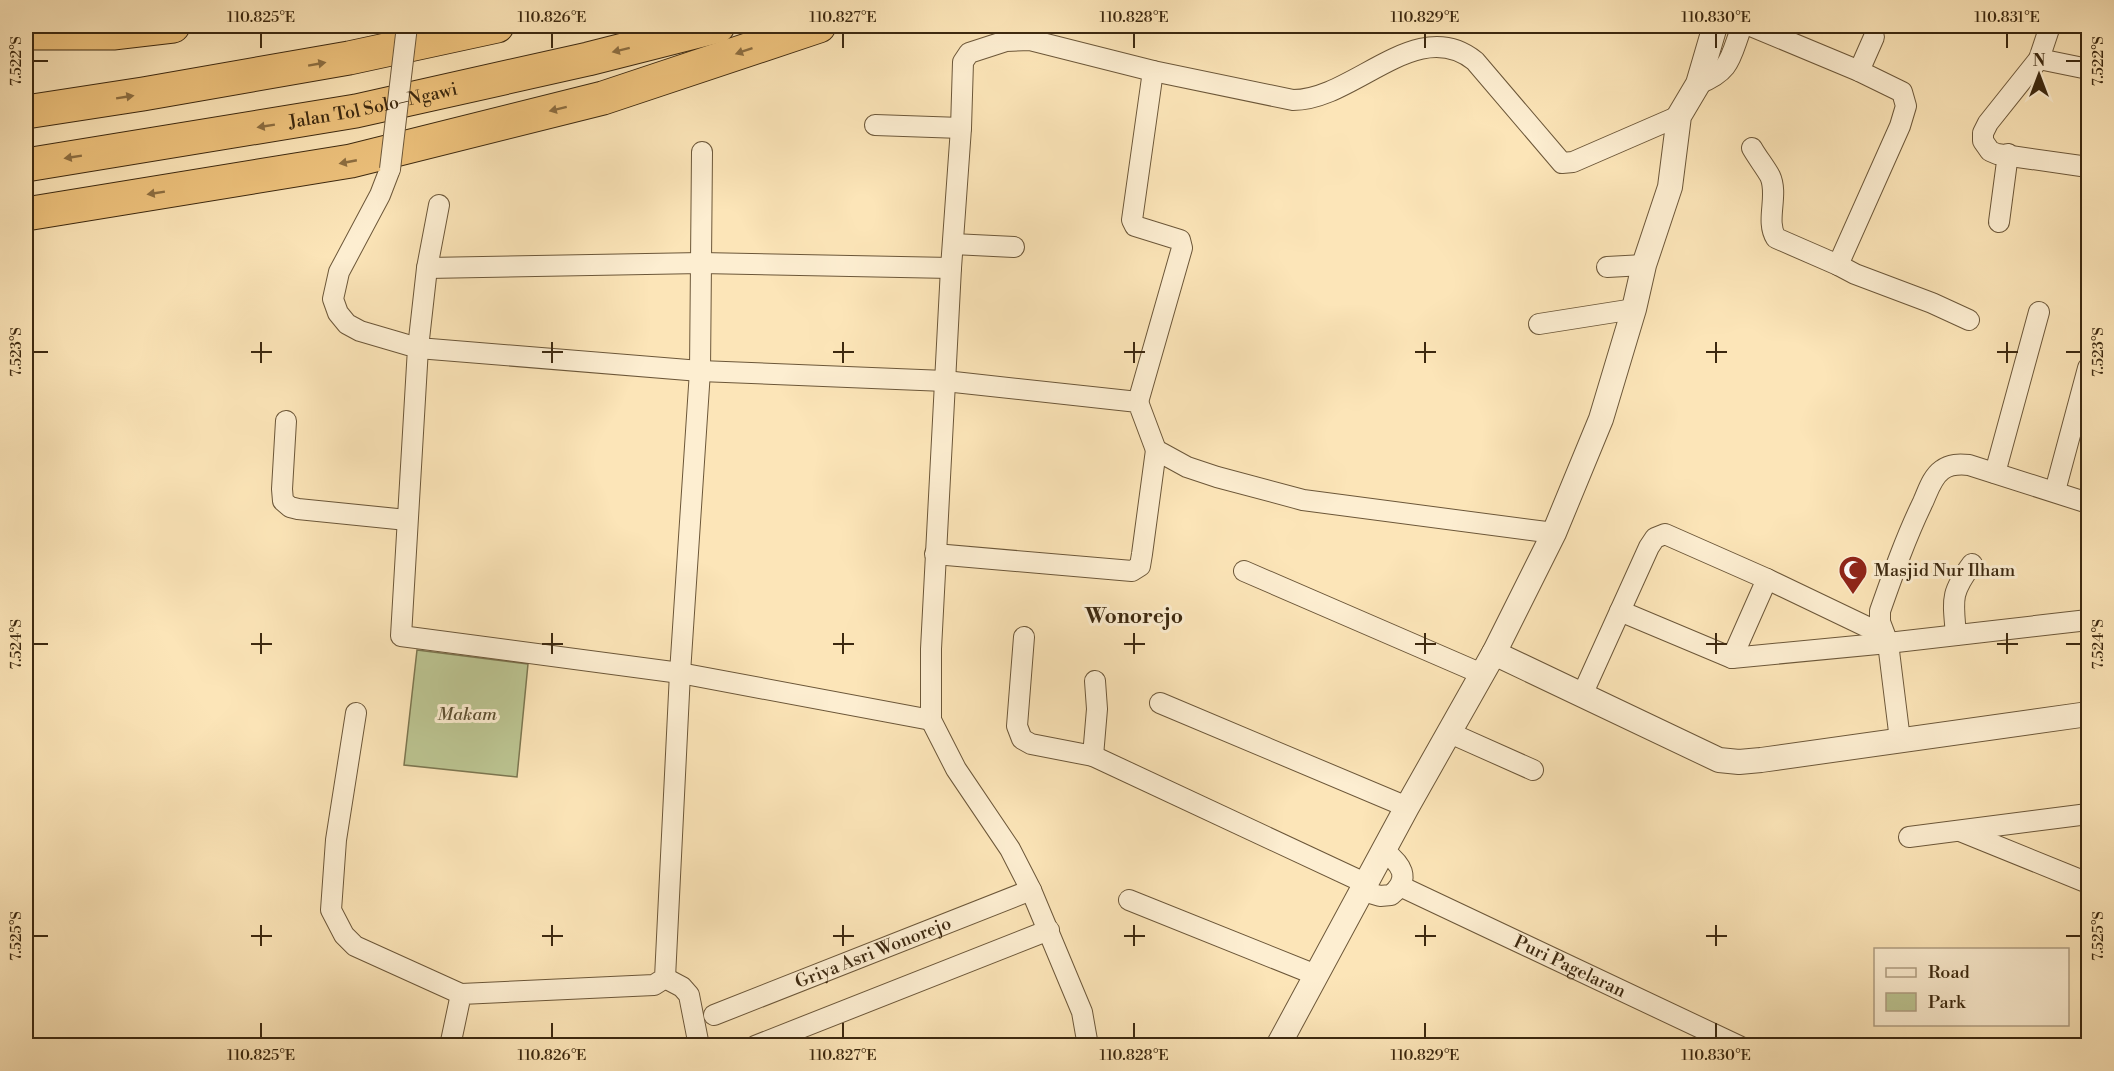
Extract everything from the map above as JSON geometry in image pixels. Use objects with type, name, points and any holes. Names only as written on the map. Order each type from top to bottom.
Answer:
[{"type":"highway","points":[[26,33],[112,33],[173,26]]},
{"type":"highway","points":[[26,112],[349,58],[497,26]]},
{"type":"highway","name":"Jalan Tol Solo–Ngawi","points":[[26,165],[356,111],[588,59],[718,26]]},
{"type":"highway","points":[[26,214],[351,161],[603,98],[819,26]]},
{"type":"street","points":[[407,26],[390,169],[380,195],[339,272],[333,299],[338,313],[347,324],[360,331],[417,348],[700,371],[945,381],[1138,402]]},
{"type":"street","points":[[1278,1046],[1407,807],[1488,664],[1554,533],[1601,419],[1634,309],[1644,265],[1670,187],[1679,116],[1698,84],[1715,26]]},
{"type":"street","points":[[1698,84],[1722,72],[1742,26]]},
{"type":"street","points":[[1751,26],[1859,71],[1902,92],[1906,106],[1900,126],[1838,265]]},
{"type":"street","points":[[2050,26],[2038,59],[1988,123],[1983,133],[1983,141],[1990,151],[1997,153],[2088,168]]},
{"type":"street","points":[[1859,71],[1874,38]]},
{"type":"street","points":[[1088,1046],[1082,1012],[1031,890],[1010,849],[956,769],[931,720],[930,649],[965,57],[969,53],[1017,39],[1046,43],[1153,71],[1293,100],[1305,100],[1325,94],[1418,49],[1433,46],[1450,47],[1464,52],[1475,61],[1565,164],[1679,116]]},
{"type":"street","points":[[2038,59],[2088,69]]},
{"type":"street","points":[[935,554],[1132,571],[1140,566],[1156,450],[1138,402],[1182,248],[1180,240],[1135,226],[1132,220],[1153,71]]},
{"type":"street","points":[[875,125],[961,128]]},
{"type":"street","points":[[1752,148],[1770,177],[1773,190],[1772,232],[1776,238],[1855,274],[1932,303],[1969,320]]},
{"type":"street","points":[[664,978],[680,673],[700,371],[702,152]]},
{"type":"street","points":[[1999,222],[2008,154]]},
{"type":"street","points":[[439,205],[427,268],[417,348],[401,636],[680,673],[931,720]]},
{"type":"street","points":[[953,244],[1014,247]]},
{"type":"street","points":[[427,268],[701,262],[951,268]]},
{"type":"street","points":[[1607,267],[1644,265]]},
{"type":"street","points":[[1539,324],[1634,309]]},
{"type":"street","points":[[1995,473],[2038,312]]},
{"type":"street","points":[[2055,491],[2088,368]]},
{"type":"street","points":[[286,421],[282,489],[283,501],[290,507],[407,520]]},
{"type":"street","points":[[1156,450],[1197,471],[1303,501],[1554,533]]},
{"type":"street","points":[[1900,740],[1880,611],[1907,535],[1933,480],[1940,471],[1948,466],[1969,465],[2088,503]]},
{"type":"street","points":[[1582,695],[1649,547],[1655,538],[1665,534],[1767,579],[1886,639]]},
{"type":"street","points":[[1956,635],[1955,592],[1958,583],[1972,564]]},
{"type":"street","points":[[1244,571],[1488,664],[1582,695],[1719,760],[1739,762],[1761,760],[2088,714]]},
{"type":"street","points":[[1732,658],[1767,579]]},
{"type":"street","points":[[1620,611],[1732,658],[1886,639],[2088,626]]},
{"type":"street","points":[[1024,637],[1017,726],[1022,739],[1031,744],[1094,756],[1380,896],[1391,895],[1400,886],[1402,872],[1399,863],[1384,851]]},
{"type":"street","points":[[1094,756],[1097,709],[1095,681]]},
{"type":"street","points":[[1160,703],[1407,807]]},
{"type":"street","points":[[356,713],[336,840],[331,910],[344,935],[355,946],[461,994],[654,985],[664,978]]},
{"type":"street","points":[[1450,733],[1533,770]]},
{"type":"street","points":[[1909,837],[2088,814]]},
{"type":"street","points":[[1959,831],[2088,883]]},
{"type":"street","name":"Puri Pagelaran","points":[[1400,886],[1739,1046]]},
{"type":"street","name":"Griya Asri Wonorejo","points":[[714,1015],[1031,890]]},
{"type":"street","points":[[1129,900],[1316,975]]},
{"type":"street","points":[[754,1046],[1049,930]]},
{"type":"street","points":[[664,978],[682,987],[689,995],[699,1046]]},
{"type":"street","points":[[450,1046],[461,994]]},
{"type":"green space","name":"Makam","points":[[417,650],[528,664],[517,777],[404,765]]},
{"type":"place","name":"Masjid Nur Ilham","points":[[1853,596]]},
{"type":"district","name":"Wonorejo","points":[[1134,616]]}]
